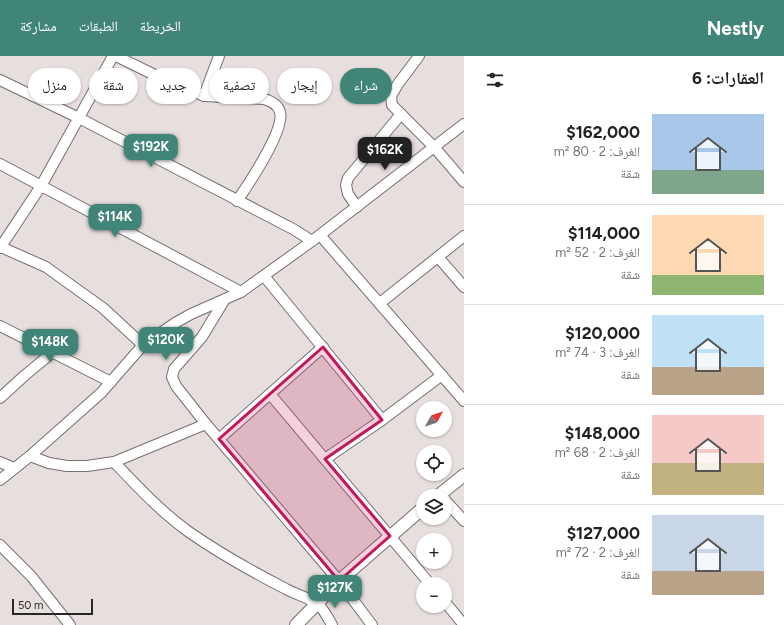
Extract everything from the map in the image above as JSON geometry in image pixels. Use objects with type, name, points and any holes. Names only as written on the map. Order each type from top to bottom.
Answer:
[{"type":"street","points":[[113,56],[41,186],[0,248],[46,267],[103,308],[143,345]]},
{"type":"street","points":[[116,56],[159,77],[204,96],[264,99],[271,101],[277,106],[280,111],[281,118],[272,143],[265,157],[237,201]]},
{"type":"street","points":[[204,96],[219,56]]},
{"type":"street","points":[[419,56],[391,96],[392,105],[435,148],[464,182]]},
{"type":"street","points":[[0,80],[79,118],[237,201],[293,229],[316,238],[380,303],[464,401]]},
{"type":"street","points":[[357,207],[348,194],[346,185],[348,178],[401,114]]},
{"type":"street","points":[[0,480],[30,456],[101,393],[143,345],[191,314],[241,292],[316,238],[435,148],[464,124]]},
{"type":"street","points":[[0,164],[241,292]]},
{"type":"street","points":[[380,303],[464,236]]},
{"type":"street","points":[[438,257],[464,287]]},
{"type":"street","points":[[264,276],[382,420]]},
{"type":"street","points":[[225,299],[202,337],[174,369],[172,377],[176,386],[206,424],[339,581],[372,625]]},
{"type":"street","points":[[0,326],[111,382]]},
{"type":"street","points":[[219,439],[323,347]]},
{"type":"street","points":[[0,398],[53,352]]},
{"type":"street","points":[[325,459],[442,376]]},
{"type":"street","points":[[270,394],[424,577]]},
{"type":"street","points":[[30,456],[49,463],[67,466],[87,466],[114,462],[206,424]]},
{"type":"street","points":[[0,462],[14,468]]},
{"type":"street","points":[[114,462],[155,504],[190,533],[287,590],[317,603],[328,616],[332,625]]},
{"type":"street","points":[[449,489],[464,475]]},
{"type":"street","points":[[452,508],[464,521]]},
{"type":"street","points":[[296,625],[339,581],[416,514]]},
{"type":"street","points":[[0,545],[31,576],[70,625]]},
{"type":"street","points":[[452,610],[464,625]]},
{"type":"highlighted area","points":[[323,347],[382,420],[325,459],[390,536],[339,581],[219,439]]}]
